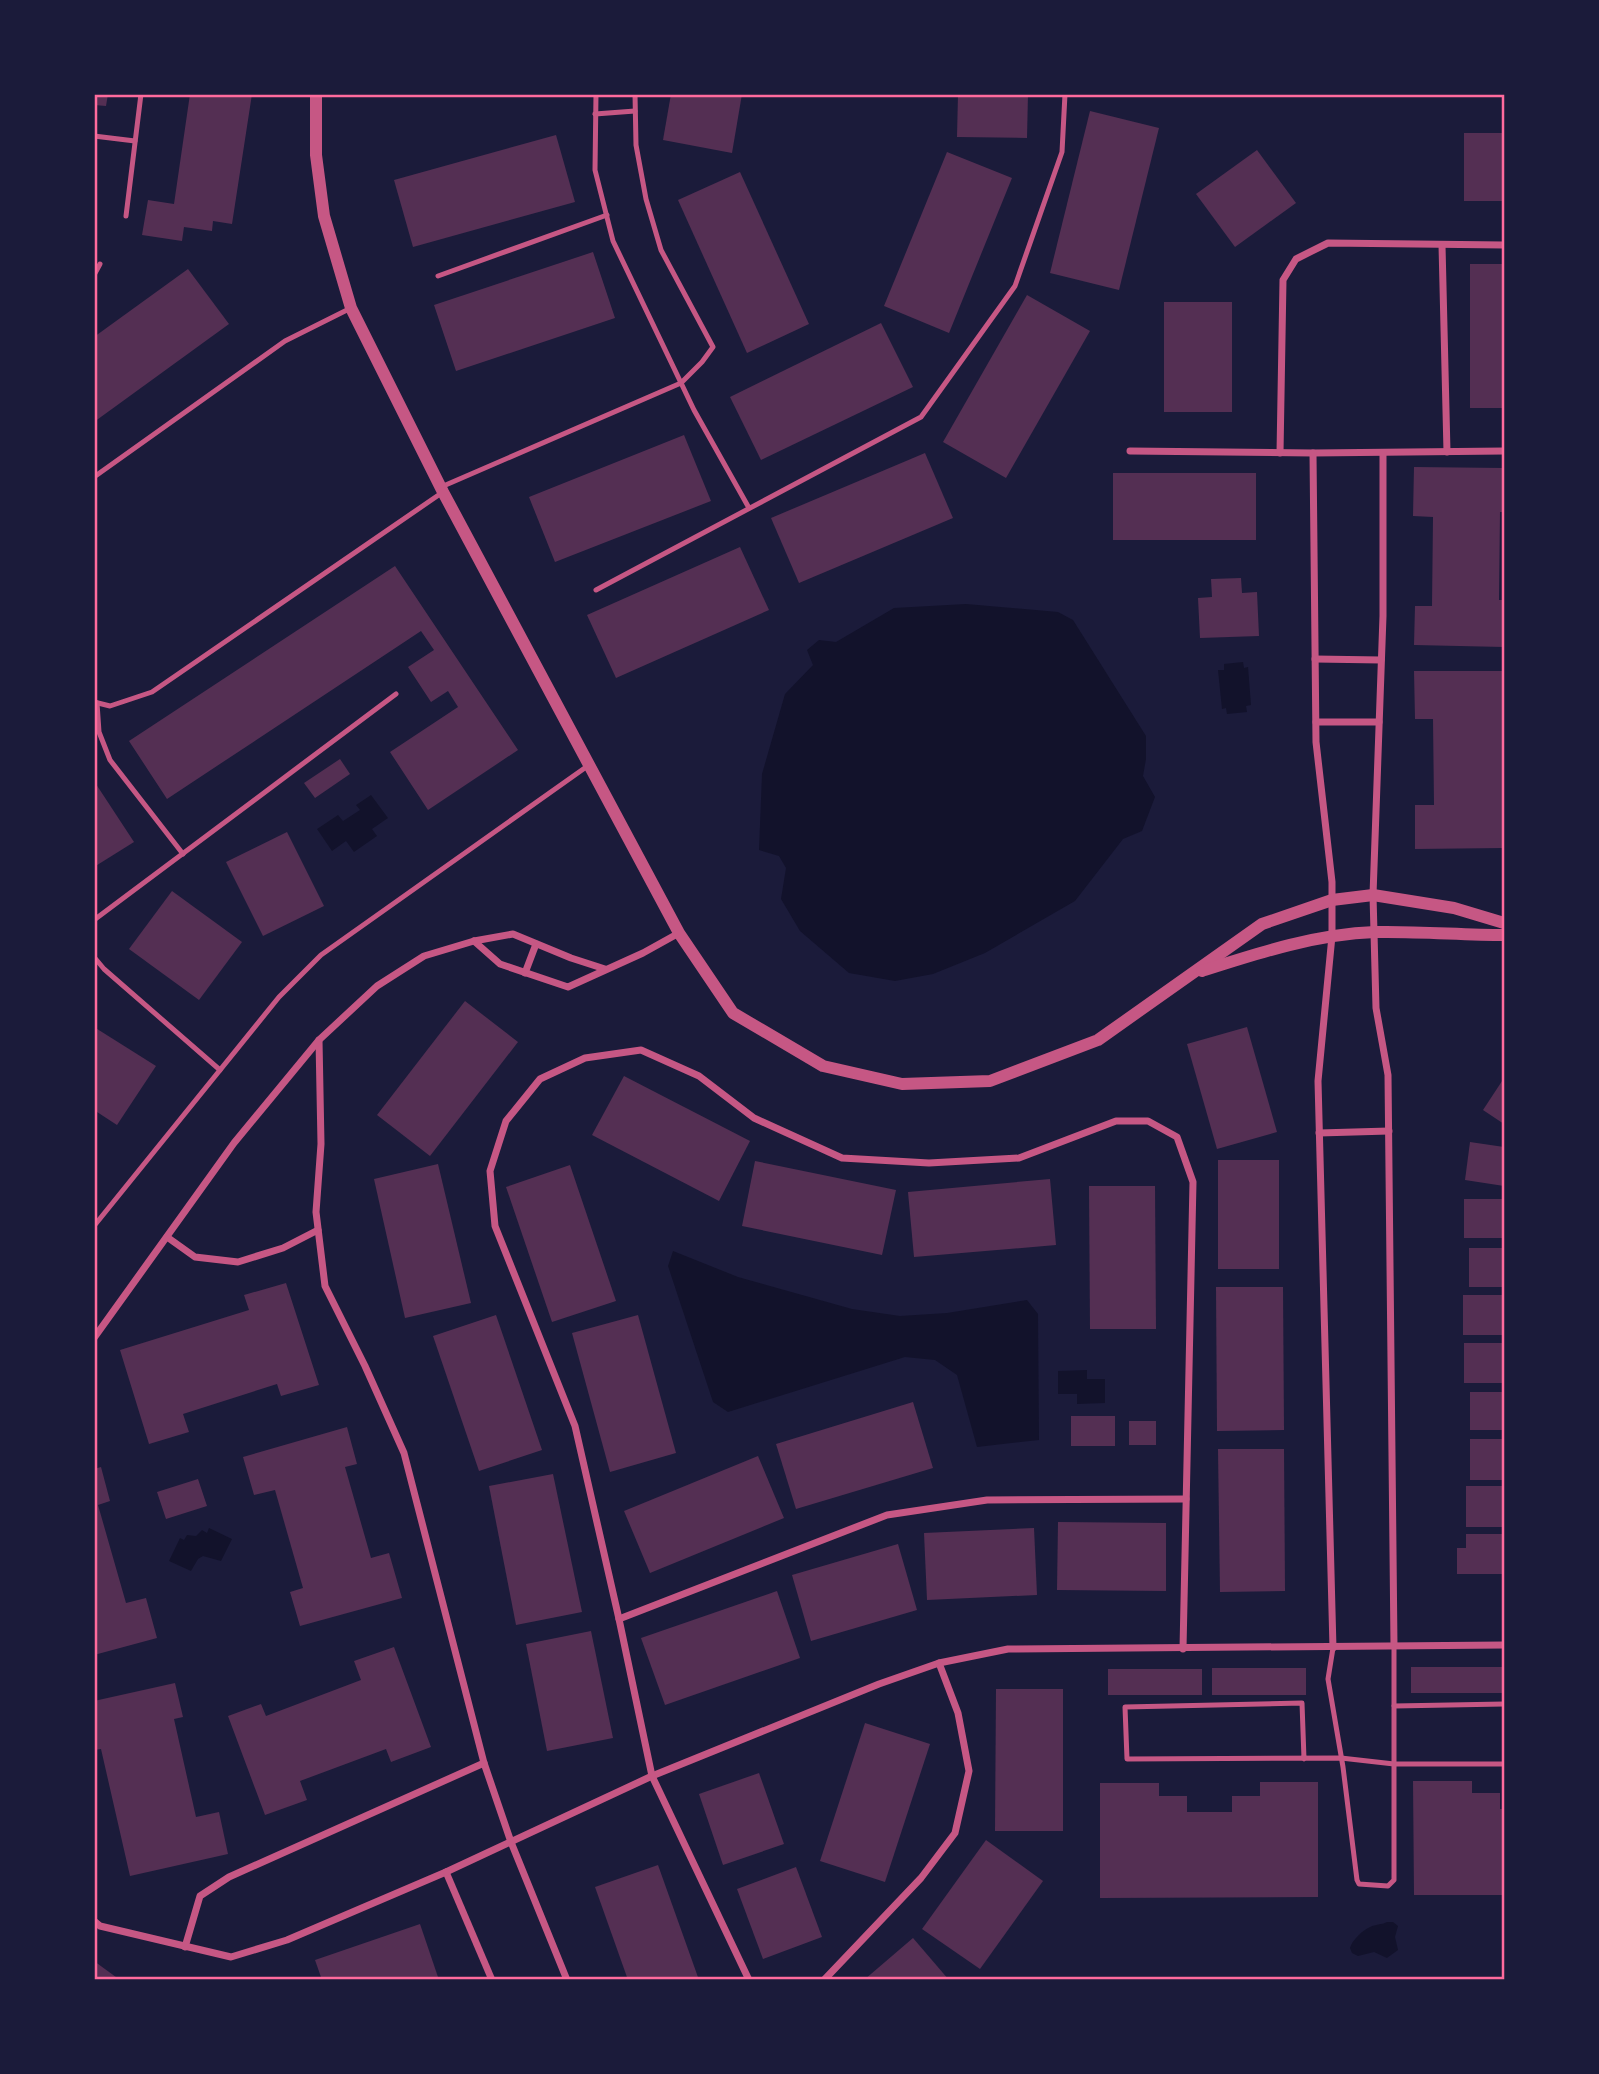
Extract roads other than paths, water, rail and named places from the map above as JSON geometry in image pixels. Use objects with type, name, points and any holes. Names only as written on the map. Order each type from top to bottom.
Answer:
[{"type":"street","points":[[316,94],[316,155],[324,216],[351,308],[442,489],[680,933],[733,1013],[823,1066],[902,1084],[989,1082],[1098,1040],[1262,924],[1332,900],[1373,895],[1454,908],[1504,923]]},
{"type":"street","points":[[1280,453],[1283,280],[1296,259],[1328,243],[1504,246]]},
{"type":"street","points":[[1441,245],[1447,452]]},
{"type":"street","points":[[1130,451],[1504,452]]},
{"type":"street","points":[[1313,453],[1316,742],[1332,882],[1332,936],[1318,1082],[1333,1648]]},
{"type":"street","points":[[1383,453],[1381,660],[1373,895],[1376,1008],[1388,1075],[1394,1647]]},
{"type":"street","points":[[1315,659],[1381,660]]},
{"type":"street","points":[[1316,722],[1379,722]]},
{"type":"street","points":[[1188,975],[1261,952],[1332,936],[1375,932],[1504,936]]},
{"type":"street","points":[[474,941],[500,964],[568,987],[680,933]]},
{"type":"street","points":[[94,1338],[234,1143],[319,1040],[377,986],[424,956],[474,941],[513,934],[605,969]]},
{"type":"street","points":[[525,973],[536,944]]},
{"type":"street","points":[[319,1040],[321,1144],[316,1212],[325,1286],[404,1453],[484,1763],[511,1842],[567,1979]]},
{"type":"street","points":[[749,1979],[652,1776],[575,1426],[495,1226],[490,1171],[506,1121],[540,1079],[585,1058],[641,1050],[699,1076],[754,1118],[842,1158],[929,1163],[1019,1158],[1116,1121],[1148,1121],[1177,1137],[1193,1181],[1182,1649]]},
{"type":"street","points":[[1319,1133],[1389,1131]]},
{"type":"street","points":[[166,1237],[195,1258],[238,1262],[283,1248],[318,1230]]},
{"type":"street","points":[[619,1619],[887,1516],[987,1500],[1186,1499]]},
{"type":"street","points":[[94,1921],[100,1926],[231,1957],[287,1940],[446,1872],[652,1776],[939,1662],[1008,1649],[1504,1645]]},
{"type":"street","points":[[824,1979],[921,1878],[955,1833],[969,1771],[958,1713],[939,1662]]},
{"type":"street","points":[[185,1947],[200,1896],[229,1877],[484,1763]]},
{"type":"street","points":[[446,1872],[492,1979]]},
{"type":"lane","points":[[127,216],[141,94]]},
{"type":"lane","points":[[596,94],[595,170],[613,241],[681,383],[749,508]]},
{"type":"lane","points":[[183,853],[110,760],[99,732],[96,702],[110,706],[152,692],[442,489],[681,383],[713,347],[661,250],[646,199],[636,145],[635,94]]},
{"type":"lane","points":[[596,590],[921,417],[1015,286],[1062,152],[1065,94]]},
{"type":"lane","points":[[595,114],[635,111]]},
{"type":"lane","points":[[94,136],[135,141]]},
{"type":"lane","points":[[438,276],[607,215]]},
{"type":"lane","points":[[94,275],[100,264]]},
{"type":"lane","points":[[94,477],[285,341],[351,308]]},
{"type":"lane","points":[[94,920],[396,694]]},
{"type":"lane","points":[[94,1226],[279,998],[321,955],[589,765]]},
{"type":"lane","points":[[94,957],[220,1070]]},
{"type":"lane","points":[[1333,1648],[1328,1679],[1357,1880],[1363,1886],[1388,1886],[1394,1880],[1394,1647]]},
{"type":"lane","points":[[1304,1759],[1302,1703],[1125,1707],[1127,1759],[1304,1759],[1341,1758],[1394,1764],[1504,1764]]},
{"type":"lane","points":[[1394,1706],[1504,1704]]}]
